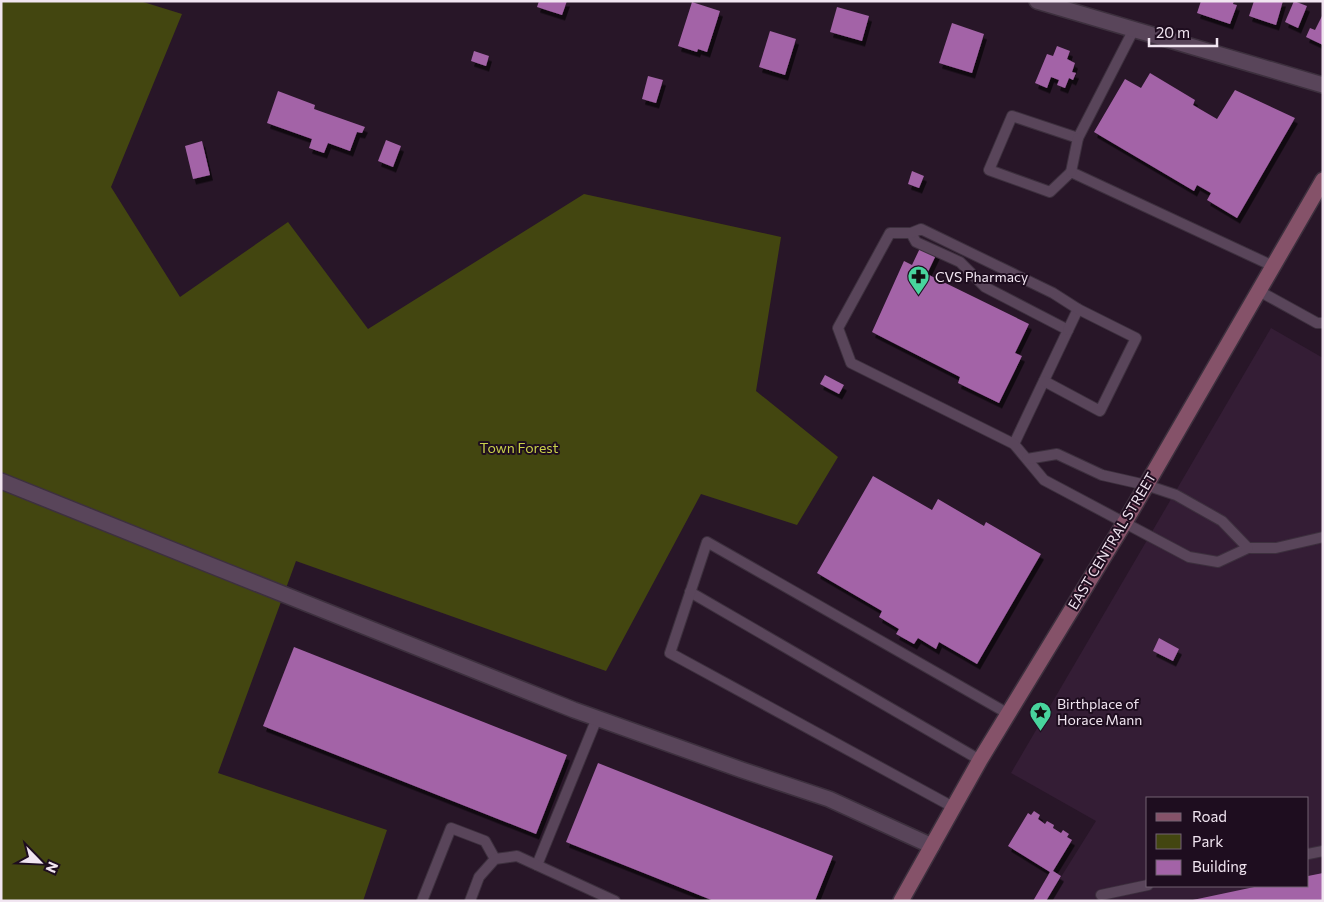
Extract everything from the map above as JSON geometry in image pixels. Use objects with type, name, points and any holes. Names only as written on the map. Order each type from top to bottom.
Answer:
[{"type":"main road","name":"EAST CENTRAL STREET","points":[[901,901],[980,760],[1125,522],[1322,183]]},
{"type":"street","points":[[1037,1],[1323,85]]},
{"type":"street","points":[[1,481],[210,566],[597,718],[829,799],[932,846]]},
{"type":"lane","points":[[1078,138],[1012,116],[989,170],[1050,192],[1071,172],[1078,138],[1134,30]]},
{"type":"lane","points":[[1071,172],[1273,266]]},
{"type":"lane","points":[[1044,381],[1100,410],[1136,338],[1078,310],[1053,292],[921,229],[911,233],[890,233],[838,328],[851,363],[1014,444],[1044,480],[1189,557],[1218,562],[1248,548],[1276,548],[1323,537]]},
{"type":"lane","points":[[911,233],[916,242],[960,262],[985,287],[1068,330]]},
{"type":"lane","points":[[1259,291],[1317,323],[1323,323]]},
{"type":"lane","points":[[1014,444],[1078,310]]},
{"type":"lane","points":[[1027,459],[1057,454],[1102,475],[1146,485],[1176,495],[1222,521],[1248,548]]},
{"type":"lane","points":[[953,807],[670,653],[707,542],[1008,713]]},
{"type":"lane","points":[[690,592],[980,760]]},
{"type":"lane","points":[[537,865],[597,718]]},
{"type":"lane","points":[[422,901],[451,828],[485,841],[495,859]]},
{"type":"lane","points":[[1309,854],[1323,851]]},
{"type":"lane","points":[[470,901],[479,877],[495,859],[517,856],[615,901]]},
{"type":"lane","points":[[1101,895],[1146,885]]},
{"type":"shaded area","points":[[1271,328],[1323,358],[1323,901],[1046,901],[1096,821],[1011,773]]},
{"type":"green space","name":"Town Forest","points":[[1,1],[140,1],[182,14],[111,187],[180,297],[288,222],[368,329],[584,194],[781,237],[756,391],[838,457],[797,525],[701,494],[606,671],[296,561],[218,773],[387,830],[363,901],[1,901]]},
{"type":"building","points":[[539,1],[567,1],[562,15],[537,7]]},
{"type":"building","points":[[1201,1],[1234,1],[1233,4],[1237,5],[1230,24],[1197,13]]},
{"type":"building","points":[[1254,1],[1283,1],[1276,25],[1249,16]]},
{"type":"building","points":[[1294,1],[1307,6],[1298,28],[1285,22]]},
{"type":"building","points":[[692,2],[720,11],[707,52],[698,49],[697,52],[678,46]]},
{"type":"building","points":[[837,7],[869,16],[862,41],[830,32]]},
{"type":"building","points":[[1323,14],[1323,45],[1306,37],[1310,28],[1315,30]]},
{"type":"building","points":[[952,23],[984,34],[972,73],[939,63]]},
{"type":"building","points":[[770,31],[796,39],[785,75],[759,67]]},
{"type":"building","points":[[1057,46],[1070,51],[1067,59],[1075,63],[1072,72],[1076,73],[1073,80],[1069,78],[1065,88],[1057,85],[1059,80],[1051,77],[1047,88],[1035,83],[1047,54],[1053,56]]},
{"type":"building","points":[[474,51],[489,56],[486,66],[471,61]]},
{"type":"building","points":[[1150,73],[1195,100],[1193,105],[1217,119],[1235,90],[1295,118],[1237,218],[1207,200],[1211,193],[1197,185],[1194,191],[1094,132],[1125,79],[1141,88]]},
{"type":"building","points":[[648,76],[663,80],[656,103],[642,99]]},
{"type":"building","points":[[278,91],[315,105],[314,109],[365,127],[362,133],[357,132],[350,151],[328,143],[324,153],[309,148],[312,139],[267,123]]},
{"type":"building","points":[[386,140],[401,146],[393,167],[378,161]]},
{"type":"building","points":[[202,141],[210,175],[193,179],[185,146]]},
{"type":"building","points":[[912,171],[924,176],[919,188],[908,184]]},
{"type":"building","name":"CVS Pharmacy","points":[[921,246],[937,253],[927,274],[1029,324],[1015,353],[1022,356],[999,403],[958,383],[960,377],[872,332],[904,261],[912,265]]},
{"type":"building","points":[[825,375],[844,385],[839,394],[820,384]]},
{"type":"building","points":[[873,476],[932,510],[938,499],[984,526],[986,522],[1041,554],[977,664],[939,642],[936,649],[918,638],[914,644],[896,634],[899,629],[879,617],[882,611],[817,573]]},
{"type":"building","points":[[1159,638],[1179,649],[1173,661],[1153,651]]},
{"type":"building","points":[[294,647],[567,755],[536,834],[263,726]]},
{"type":"building","points":[[598,763],[833,856],[815,901],[714,901],[566,842]]},
{"type":"building","points":[[1034,811],[1040,815],[1038,819],[1045,824],[1047,821],[1054,825],[1053,828],[1061,833],[1063,830],[1069,834],[1067,837],[1072,840],[1053,871],[1061,876],[1046,901],[1033,901],[1050,872],[1008,846],[1028,813],[1031,815]]},
{"type":"building","points":[[1323,873],[1323,901],[1188,901],[1254,887],[1309,887],[1309,876]]},
{"type":"place","name":"CVS Pharmacy","points":[[919,296]]},
{"type":"place","name":"Birthplace of Horace Mann","points":[[1041,731]]}]
